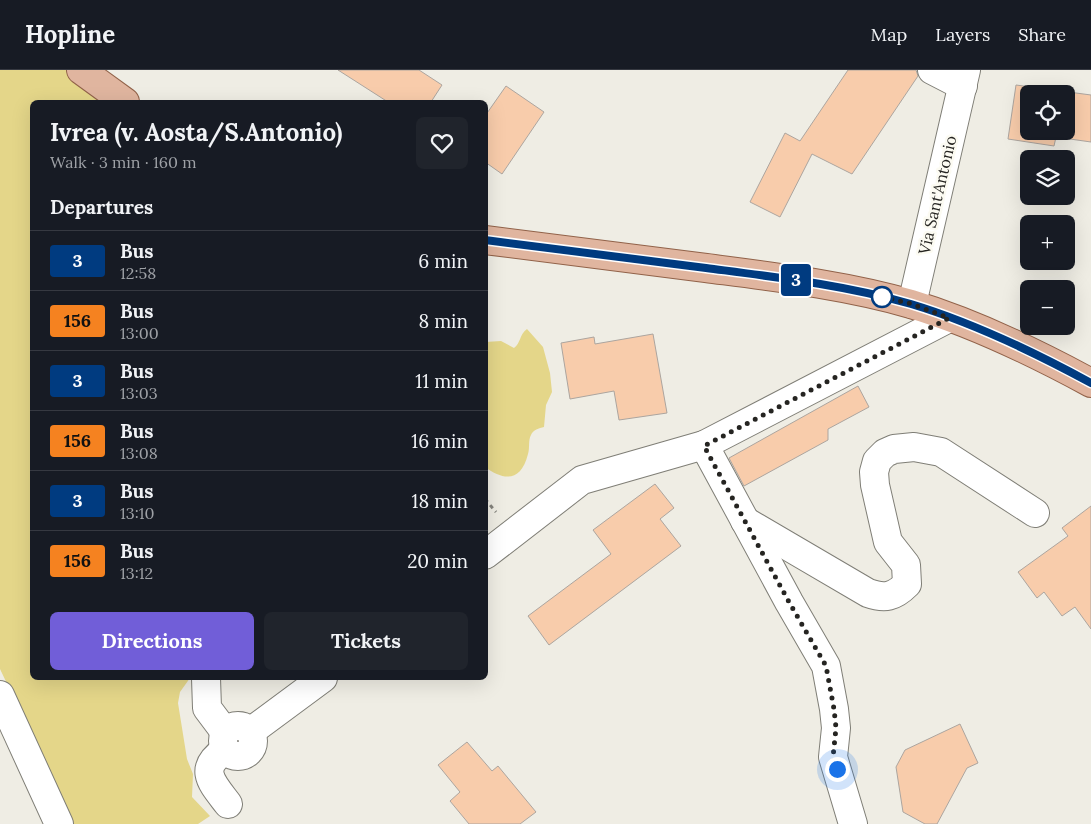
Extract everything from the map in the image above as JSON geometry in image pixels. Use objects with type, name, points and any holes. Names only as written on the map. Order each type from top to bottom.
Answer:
[{"type":"main road","points":[[81,70],[122,100]]},
{"type":"main road","points":[[488,240],[758,274],[847,288],[912,304],[949,318],[1038,354],[1091,383]]},
{"type":"street","name":"Via Sant'Antonio","points":[[912,304],[965,78],[932,70]]},
{"type":"street","points":[[488,553],[582,480],[704,446],[949,318]]},
{"type":"street","points":[[704,446],[826,666],[836,728],[833,757],[853,824]]},
{"type":"street","points":[[744,520],[868,594],[882,598],[897,594],[906,584],[906,565],[888,542],[875,485],[874,472],[877,461],[885,454],[894,449],[909,447],[926,448],[941,452],[1035,512]]},
{"type":"street","points":[[206,680],[208,708],[233,738]]},
{"type":"street","points":[[228,804],[210,780],[209,767],[212,758],[233,738],[320,680]]},
{"type":"street","points":[[0,695],[60,824]]},
{"type":"shaded area","points":[[0,70],[67,70],[108,100],[30,100],[30,680],[189,680],[180,692],[178,703],[187,759],[193,774],[192,797],[210,816],[198,824],[74,824],[0,669]]},
{"type":"shaded area","points":[[527,329],[543,347],[550,373],[552,392],[546,405],[544,427],[532,433],[525,463],[516,474],[505,476],[488,469],[488,342],[501,341],[514,348]]},
{"type":"building","points":[[338,70],[419,70],[442,85],[432,100],[385,100]]},
{"type":"building","points":[[848,70],[916,70],[918,76],[852,174],[812,154],[780,217],[750,202],[785,133],[800,141]]},
{"type":"building","points":[[1016,85],[1020,86],[1020,140],[1055,140],[1054,146],[1008,139]]},
{"type":"building","points":[[506,86],[544,112],[502,174],[488,164],[488,112]]},
{"type":"building","points":[[1075,93],[1091,95],[1091,142],[1075,140]]},
{"type":"building","points":[[653,334],[667,413],[619,420],[614,391],[570,399],[561,343],[594,337],[595,344]]},
{"type":"building","points":[[858,386],[869,407],[828,429],[828,440],[744,486],[729,458]]},
{"type":"building","points":[[655,484],[674,508],[660,519],[681,546],[549,645],[528,616],[611,554],[593,530]]},
{"type":"building","points":[[1091,506],[1091,629],[1075,607],[1062,616],[1044,592],[1037,598],[1018,572],[1068,536],[1062,528]]},
{"type":"building","points":[[960,724],[978,763],[967,768],[937,824],[925,824],[903,812],[896,767],[905,750]]},
{"type":"building","points":[[467,742],[492,771],[498,766],[536,812],[520,824],[469,824],[450,801],[460,792],[438,765]]},
{"type":"bus line","name":"3","points":[[488,240],[758,274],[847,288],[912,304],[977,329],[1038,354],[1091,383]]},
{"type":"route","points":[[837,769],[832,748],[836,728],[834,709],[826,666],[704,446],[949,318],[912,304],[879,296],[882,297]]}]
